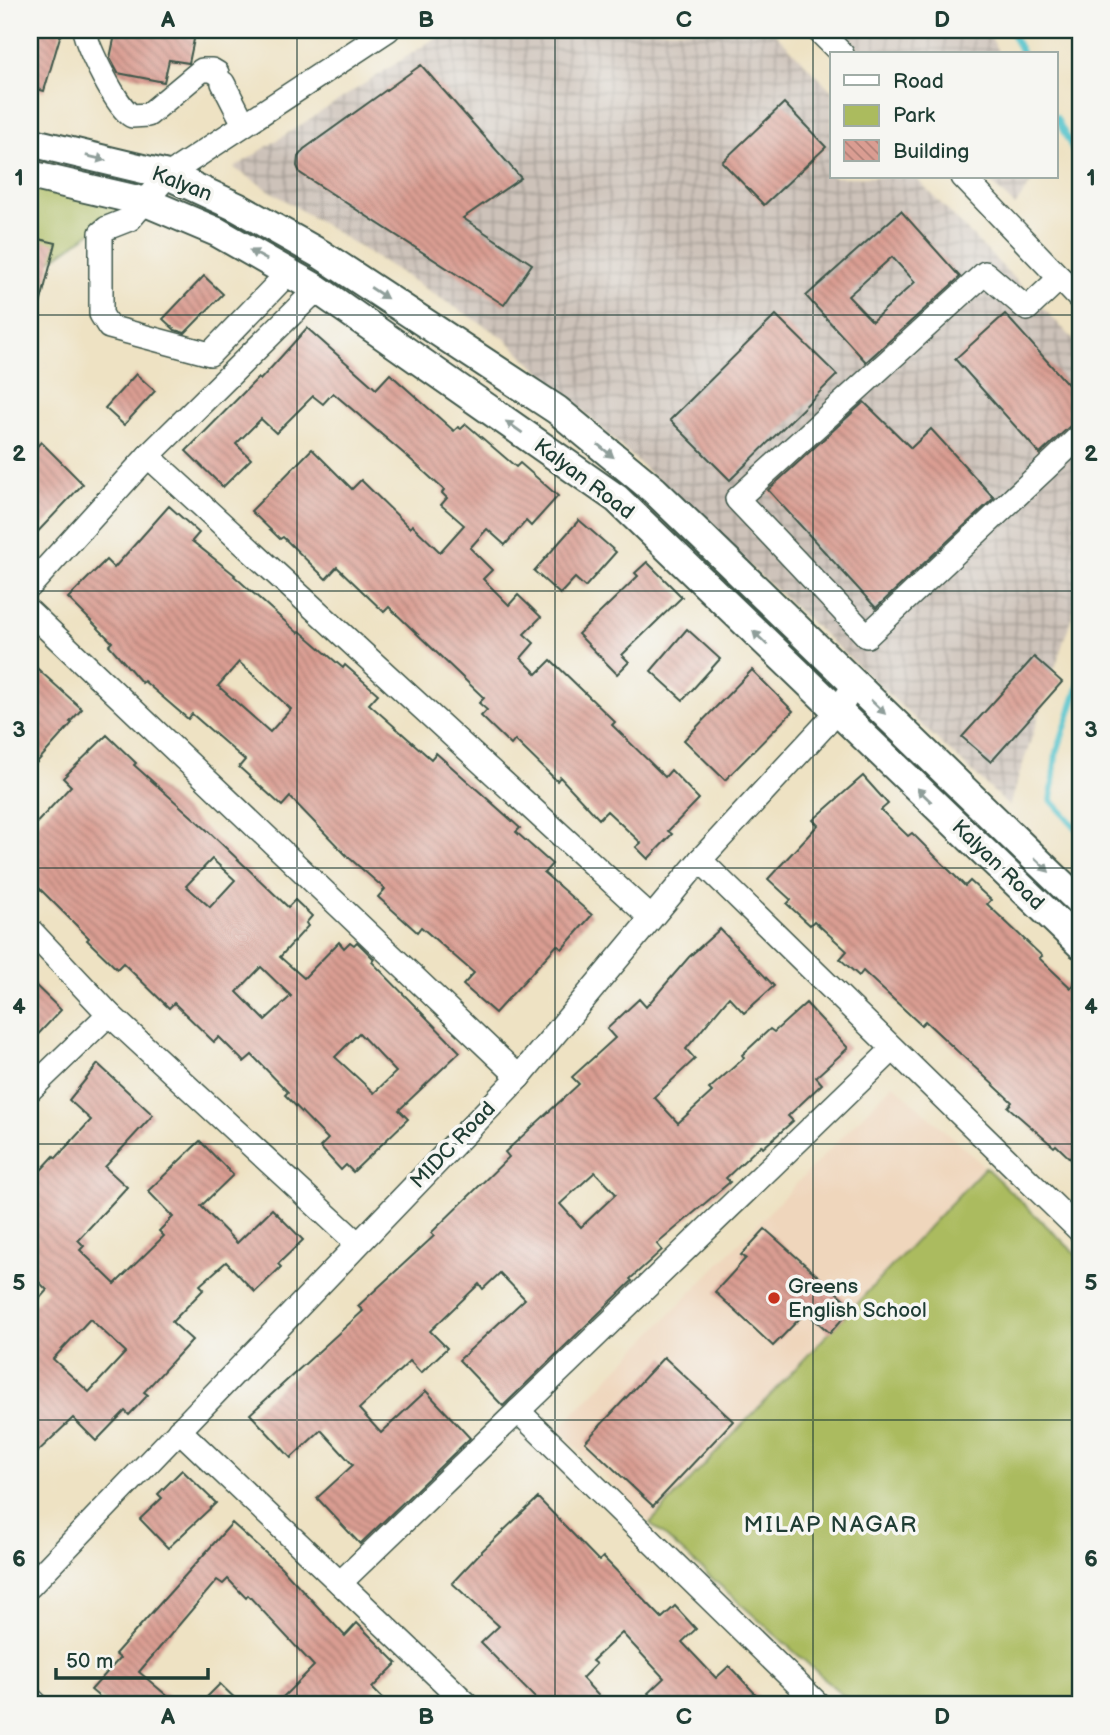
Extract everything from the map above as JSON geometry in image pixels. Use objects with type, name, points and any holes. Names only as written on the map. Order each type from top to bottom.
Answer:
[{"type":"main road","name":"Kalyan","points":[[30,142],[168,175],[237,207],[322,255]]},
{"type":"main road","name":"Kalyan Road","points":[[30,175],[146,202],[217,232],[317,289],[617,499],[1080,944]]},
{"type":"main road","name":"Kalyan Road","points":[[322,255],[557,410],[654,490],[1080,902]]},
{"type":"main road","points":[[676,556],[700,534]]},
{"type":"street","points":[[84,30],[88,46],[122,108],[132,116],[148,115],[202,70],[212,69],[220,78],[244,124]]},
{"type":"street","points":[[289,272],[210,354],[205,355],[109,327],[101,314],[101,233],[130,219],[168,175],[388,30]]},
{"type":"street","points":[[818,30],[840,52]]},
{"type":"street","points":[[964,178],[1080,299]]},
{"type":"street","points":[[1060,278],[1027,309],[985,273],[737,499],[867,636],[1080,436]]},
{"type":"street","points":[[30,586],[148,456],[317,289]]},
{"type":"street","points":[[148,456],[650,917]]},
{"type":"street","points":[[30,612],[519,1077]]},
{"type":"street","name":"MIDC Road","points":[[30,1586],[519,1077],[699,860],[837,712],[855,684]]},
{"type":"street","points":[[699,860],[1080,1231]]},
{"type":"street","points":[[30,930],[109,1014],[358,1244]]},
{"type":"street","points":[[30,1090],[109,1014]]},
{"type":"street","points":[[340,1583],[893,1049]]},
{"type":"street","points":[[518,1411],[818,1705]]},
{"type":"street","points":[[179,1430],[468,1705]]},
{"type":"street","points":[[30,1698],[37,1705]]},
{"type":"shaded area","points":[[448,30],[772,30],[830,89],[830,178],[916,178],[1080,346],[1080,592],[1009,806],[504,338],[234,168]]},
{"type":"shaded area","points":[[838,30],[988,30],[998,52],[861,52]]},
{"type":"shaded area","points":[[986,178],[1034,178],[1015,206]]},
{"type":"shaded area","name":"Greens English School","points":[[893,1084],[985,1167],[650,1523],[559,1429]]},
{"type":"green space","points":[[30,185],[127,207],[30,275]]},
{"type":"green space","points":[[985,1167],[1080,1258],[1080,1705],[854,1705],[650,1523]]},
{"type":"building","points":[[30,30],[62,30],[44,91],[30,87]]},
{"type":"building","points":[[116,30],[196,30],[189,63],[169,60],[164,82],[118,73],[110,58]]},
{"type":"building","points":[[421,65],[521,178],[463,218],[532,264],[504,305],[300,173],[297,166],[298,157],[304,149]]},
{"type":"building","points":[[784,103],[826,147],[764,205],[722,162]]},
{"type":"building","points":[[901,211],[960,277],[866,362],[806,296]],"holes":[[[892,257],[915,282],[872,321],[848,296]]]},
{"type":"building","points":[[30,237],[56,243],[35,324],[30,323]]},
{"type":"building","points":[[204,276],[223,294],[185,333],[175,330],[163,319]]},
{"type":"building","points":[[1005,314],[1080,398],[1080,422],[1070,426],[1040,454],[955,359]]},
{"type":"building","points":[[776,315],[837,375],[730,480],[670,420]]},
{"type":"building","points":[[307,328],[376,389],[390,374],[454,431],[466,424],[516,467],[520,463],[558,496],[531,526],[526,521],[505,545],[487,529],[470,548],[492,570],[483,579],[509,605],[518,595],[541,617],[524,634],[534,643],[521,658],[537,674],[551,660],[615,722],[612,725],[665,777],[671,770],[699,799],[668,831],[672,834],[648,859],[636,847],[641,843],[607,811],[599,819],[560,777],[557,781],[515,740],[511,745],[481,716],[487,710],[479,703],[484,698],[389,607],[384,612],[337,567],[326,579],[283,537],[280,539],[251,511],[312,449],[352,489],[361,480],[410,528],[412,525],[440,552],[464,525],[441,505],[447,498],[442,493],[444,490],[409,458],[333,393],[323,404],[313,396],[276,433],[261,419],[236,444],[251,459],[223,487],[186,451],[258,378],[260,380]]},
{"type":"building","points":[[136,374],[155,391],[124,425],[105,408]]},
{"type":"building","points":[[864,402],[911,448],[931,429],[994,498],[876,608],[768,490]]},
{"type":"building","points":[[41,442],[83,484],[30,540],[30,454]]},
{"type":"building","points":[[169,506],[199,533],[192,541],[235,575],[298,633],[300,631],[343,668],[345,665],[378,694],[369,704],[431,759],[436,753],[520,828],[516,832],[552,864],[544,873],[592,915],[562,949],[557,945],[495,1013],[463,985],[474,973],[421,927],[417,932],[378,897],[385,889],[347,856],[290,797],[282,806],[239,767],[245,760],[192,714],[188,719],[144,681],[142,683],[109,645],[112,642],[68,598],[106,560],[114,568]],"holes":[[[239,662],[291,709],[270,732],[218,686]]]},
{"type":"building","points":[[579,520],[616,552],[585,587],[575,578],[560,594],[534,571]]},
{"type":"building","points":[[647,562],[682,597],[622,655],[629,662],[617,674],[578,634],[638,576],[635,573]]},
{"type":"building","points":[[687,629],[720,659],[683,700],[651,671]]},
{"type":"building","points":[[1034,657],[1062,682],[991,762],[962,737]]},
{"type":"building","points":[[30,662],[82,709],[30,770]]},
{"type":"building","points":[[752,670],[793,711],[725,780],[684,740]]},
{"type":"building","points":[[107,735],[136,763],[134,765],[288,907],[295,900],[312,916],[306,923],[308,926],[280,957],[304,978],[339,942],[344,948],[350,942],[354,945],[357,942],[374,959],[372,962],[460,1052],[399,1110],[408,1119],[353,1172],[346,1165],[341,1170],[320,1147],[328,1139],[285,1095],[288,1092],[252,1055],[244,1062],[219,1037],[214,1042],[174,1003],[169,1008],[123,963],[117,969],[30,879],[30,830],[71,786],[63,778]],"holes":[[[212,859],[235,880],[210,907],[186,886]],[[261,967],[291,996],[265,1020],[237,992]],[[359,1033],[396,1072],[374,1093],[335,1057]]]},
{"type":"building","points":[[863,776],[888,804],[881,810],[908,836],[912,833],[965,886],[970,881],[991,900],[987,904],[1042,956],[1039,958],[1071,988],[1080,978],[1080,1168],[1008,1107],[1012,1102],[925,1021],[921,1025],[863,971],[859,976],[840,959],[847,951],[814,921],[810,925],[787,904],[791,900],[768,879],[818,825],[813,820]]},
{"type":"building","points":[[720,929],[774,986],[744,1013],[729,997],[686,1049],[695,1059],[654,1097],[678,1123],[712,1092],[709,1089],[744,1058],[742,1055],[770,1029],[774,1032],[806,1003],[848,1048],[816,1077],[822,1084],[788,1116],[793,1121],[763,1148],[761,1145],[726,1178],[730,1182],[657,1244],[662,1250],[503,1406],[459,1360],[525,1299],[500,1273],[483,1289],[479,1284],[430,1331],[447,1348],[421,1373],[410,1361],[359,1409],[381,1433],[426,1391],[470,1438],[360,1544],[317,1498],[353,1465],[321,1430],[291,1458],[250,1414],[363,1311],[358,1306],[434,1236],[431,1233],[509,1157],[505,1152],[579,1084],[572,1077],[615,1038],[607,1029],[639,999],[646,1007],[689,957]],"holes":[[[595,1172],[616,1194],[581,1227],[560,1204]]]},
{"type":"building","points":[[30,980],[61,1010],[30,1043]]},
{"type":"building","points":[[98,1064],[153,1115],[105,1167],[127,1187],[78,1240],[84,1246],[80,1250],[115,1284],[164,1236],[159,1231],[173,1217],[148,1191],[200,1141],[233,1175],[201,1206],[237,1243],[272,1209],[303,1240],[278,1264],[281,1267],[255,1292],[226,1262],[200,1285],[204,1289],[172,1322],[192,1340],[144,1392],[148,1395],[129,1415],[125,1411],[96,1441],[73,1418],[30,1459],[30,1309],[47,1290],[30,1273],[30,1182],[91,1120],[69,1100]],"holes":[[[90,1319],[126,1352],[89,1392],[53,1359]]]},
{"type":"building","points":[[765,1229],[853,1307],[830,1333],[806,1312],[773,1346],[715,1292],[746,1258],[741,1255]]},
{"type":"building","points":[[664,1357],[733,1421],[653,1506],[585,1442]]},
{"type":"building","points":[[182,1470],[216,1503],[168,1548],[140,1519],[162,1498],[158,1494]]},
{"type":"building","points":[[538,1498],[599,1561],[603,1557],[662,1618],[675,1606],[696,1629],[682,1642],[716,1678],[729,1666],[766,1705],[659,1705],[648,1693],[664,1678],[622,1633],[592,1661],[596,1664],[582,1678],[607,1705],[542,1705],[481,1643],[499,1626],[452,1583]]},
{"type":"building","points":[[232,1523],[281,1567],[345,1636],[357,1623],[397,1663],[372,1688],[389,1705],[291,1705],[283,1697],[314,1666],[248,1595],[246,1598],[228,1579],[223,1584],[217,1580],[139,1672],[178,1705],[109,1705],[91,1690],[120,1658],[115,1654]]},
{"type":"building","points":[[220,1684],[242,1705],[199,1705]]},
{"type":"waterway","points":[[1010,30],[1022,52]]},
{"type":"waterway","points":[[1058,121],[1080,163]]},
{"type":"waterway","points":[[1080,682],[1056,755],[1051,800],[1080,832]]},
{"type":"place","name":"Greens English School","points":[[774,1298]]},
{"type":"district","name":"MILAP NAGAR","points":[[831,1525]]}]
